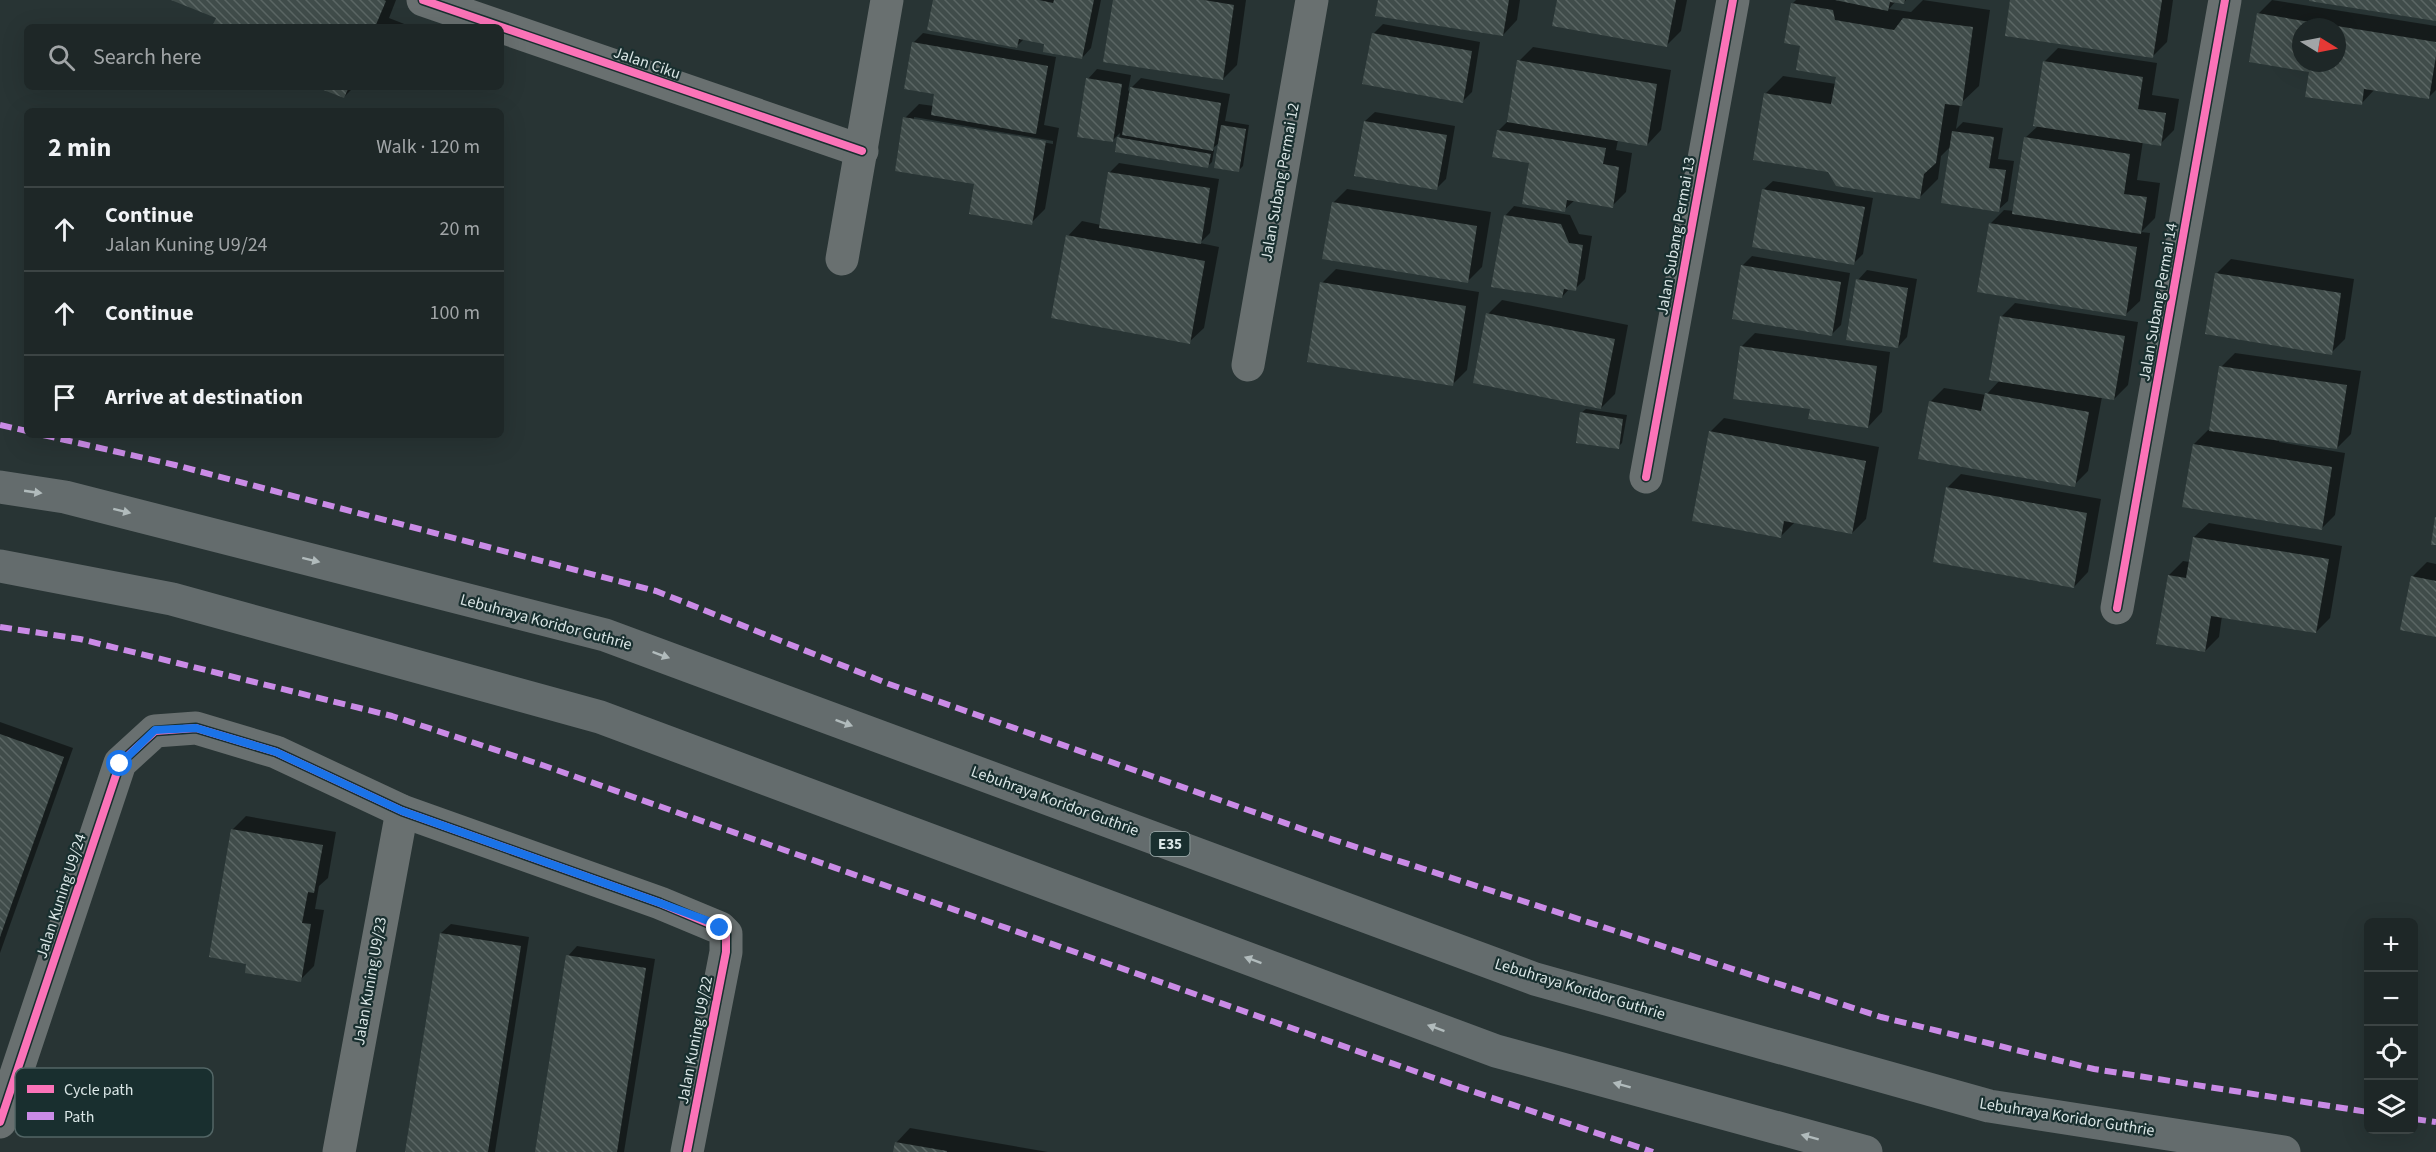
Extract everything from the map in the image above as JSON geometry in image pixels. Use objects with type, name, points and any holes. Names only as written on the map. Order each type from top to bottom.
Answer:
[{"type":"highway","name":"Lebuhraya Koridor Guthrie","points":[[0,487],[65,497],[605,635],[1535,979],[1989,1106],[2284,1152]]},
{"type":"highway","points":[[0,566],[172,599],[600,717],[1496,1051],[1866,1152]]},
{"type":"street","name":"Jalan Ciku","points":[[423,0],[493,24]]},
{"type":"street","points":[[842,259],[887,0]]},
{"type":"street","name":"Jalan Subang Permai 12","points":[[1248,365],[1312,0]]},
{"type":"street","name":"Jalan Subang Permai 13","points":[[1646,477],[1733,0]]},
{"type":"street","name":"Jalan Subang Permai 14","points":[[2117,608],[2225,0]]},
{"type":"street","name":"Jalan Ciku","points":[[504,28],[862,151]]},
{"type":"street","name":"Jalan Kuning U9/24","points":[[18,1068],[120,764],[155,730],[196,728],[276,752],[402,811],[701,918],[711,922],[726,934]]},
{"type":"street","name":"Jalan Kuning U9/23","points":[[339,1152],[402,811]]},
{"type":"street","name":"Jalan Kuning U9/22","points":[[687,1152],[726,952],[726,934]]},
{"type":"street","name":"Jalan Kuning U9/24","points":[[0,1122],[15,1077]]},
{"type":"building","points":[[171,0],[386,1],[376,24],[213,24],[216,18]]},
{"type":"building","points":[[933,0],[1039,0],[1053,3],[1054,0],[1094,0],[1082,59],[1043,52],[1044,44],[1019,39],[1017,48],[927,30]]},
{"type":"building","points":[[1113,0],[1204,0],[1234,5],[1223,80],[1103,62]]},
{"type":"building","points":[[1378,0],[1509,0],[1503,36],[1375,16]]},
{"type":"building","points":[[1557,0],[1676,0],[1667,47],[1552,26]]},
{"type":"building","points":[[1835,0],[1905,0],[1904,4],[1890,2],[1888,11]]},
{"type":"building","points":[[2010,0],[2162,0],[2153,58],[2005,36]]},
{"type":"building","points":[[2436,0],[2436,21],[2309,1]]},
{"type":"building","points":[[1791,3],[1833,10],[1835,20],[1894,30],[1903,18],[1973,27],[1962,106],[1945,104],[1936,163],[1924,174],[1920,199],[1836,186],[1828,172],[1753,160],[1764,93],[1831,104],[1836,77],[1796,70],[1800,46],[1784,43]]},
{"type":"building","points":[[2257,13],[2292,19],[2292,69],[2249,62]]},
{"type":"building","points":[[2346,27],[2436,42],[2429,99],[2364,89],[2362,105],[2305,97],[2309,72],[2346,72]]},
{"type":"building","points":[[1372,33],[1472,51],[1463,103],[1362,84]]},
{"type":"building","points":[[912,42],[1048,66],[1036,134],[931,115],[934,94],[904,89]]},
{"type":"building","points":[[1517,60],[1657,84],[1647,146],[1507,122]]},
{"type":"building","points":[[2043,61],[2143,77],[2138,109],[2166,113],[2161,146],[2033,126]]},
{"type":"building","points":[[1086,78],[1122,84],[1113,142],[1077,137]]},
{"type":"building","points":[[1130,87],[1221,103],[1213,151],[1122,135]]},
{"type":"building","points":[[324,90],[348,90],[344,98]]},
{"type":"building","points":[[903,117],[1046,141],[1032,225],[969,214],[974,184],[895,171]]},
{"type":"building","points":[[1364,121],[1447,135],[1437,190],[1354,176]]},
{"type":"building","points":[[1221,125],[1246,129],[1239,172],[1214,168]]},
{"type":"building","points":[[1497,130],[1606,148],[1603,164],[1619,167],[1613,208],[1567,200],[1565,212],[1522,204],[1529,163],[1492,157]]},
{"type":"building","points":[[1952,131],[1994,137],[1989,168],[2006,170],[1999,212],[1941,203]]},
{"type":"building","points":[[1117,137],[1211,154],[1208,168],[1115,152]]},
{"type":"building","points":[[2024,137],[2130,154],[2124,194],[2147,197],[2141,234],[2012,214]]},
{"type":"building","points":[[1108,172],[1210,188],[1201,244],[1099,228]]},
{"type":"building","points":[[1762,189],[1865,207],[1854,265],[1752,247]]},
{"type":"building","points":[[1332,202],[1477,226],[1468,283],[1322,259]]},
{"type":"building","points":[[1504,215],[1561,224],[1569,243],[1583,245],[1576,291],[1564,289],[1562,298],[1491,287]]},
{"type":"building","points":[[1989,223],[2137,247],[2126,316],[1977,292]]},
{"type":"building","points":[[1066,235],[1205,261],[1190,344],[1051,318]]},
{"type":"building","points":[[1741,265],[1841,282],[1832,336],[1732,319]]},
{"type":"building","points":[[2215,273],[2341,293],[2332,355],[2205,334]]},
{"type":"building","points":[[1856,279],[1908,288],[1898,348],[1846,340]]},
{"type":"building","points":[[1320,282],[1466,306],[1453,386],[1307,362]]},
{"type":"building","points":[[1486,313],[1615,339],[1601,409],[1473,383]]},
{"type":"building","points":[[2000,316],[2125,336],[2114,400],[1989,380]]},
{"type":"building","points":[[1740,346],[1877,366],[1868,428],[1808,419],[1810,409],[1733,399]]},
{"type":"building","points":[[2219,366],[2347,385],[2337,449],[2209,431]]},
{"type":"building","points":[[1985,393],[2089,412],[2075,487],[1918,459],[1929,401],[1981,411]]},
{"type":"building","points":[[1580,412],[1623,419],[1619,449],[1576,443]]},
{"type":"building","points":[[1709,431],[1866,461],[1852,534],[1784,521],[1781,538],[1692,521]]},
{"type":"building","points":[[2193,444],[2332,467],[2322,530],[2182,507]]},
{"type":"building","points":[[1946,487],[2087,513],[2074,588],[1933,562]]},
{"type":"building","points":[[2435,517],[2436,545],[2431,545]]},
{"type":"building","points":[[2193,537],[2329,559],[2316,633],[2211,616],[2205,652],[2156,644],[2168,575],[2186,578]]},
{"type":"building","points":[[2411,576],[2436,581],[2436,637],[2400,630]]},
{"type":"building","points":[[0,734],[64,757],[0,937]]},
{"type":"building","points":[[231,829],[323,845],[314,893],[308,892],[302,923],[311,924],[301,982],[245,973],[246,964],[209,957]]},
{"type":"building","points":[[440,933],[521,946],[488,1152],[405,1152]]},
{"type":"building","points":[[566,955],[646,968],[617,1152],[535,1152]]},
{"type":"building","points":[[895,1142],[947,1151],[947,1152],[893,1152]]},
{"type":"marked path","points":[[0,425],[24,430]]},
{"type":"marked path","points":[[56,438],[175,465],[656,591],[889,684],[1322,836],[1881,1017],[2094,1069],[2364,1111]]},
{"type":"marked path","points":[[0,627],[80,639],[392,716],[542,765],[1454,1085],[1653,1152]]},
{"type":"marked path","points":[[2418,1120],[2436,1122]]},
{"type":"cycle path","points":[[423,0],[493,24]]},
{"type":"cycle path","points":[[1646,477],[1733,0]]},
{"type":"cycle path","points":[[2117,608],[2225,0]]},
{"type":"cycle path","points":[[504,28],[862,151]]},
{"type":"cycle path","points":[[18,1068],[120,763],[155,731],[196,728],[276,752],[402,811],[660,903],[720,928],[726,934],[726,952],[687,1152]]},
{"type":"cycle path","points":[[0,1122],[15,1077]]},
{"type":"route","points":[[120,764],[155,730],[196,728],[276,752],[402,811],[660,903],[711,922],[720,928]]}]
